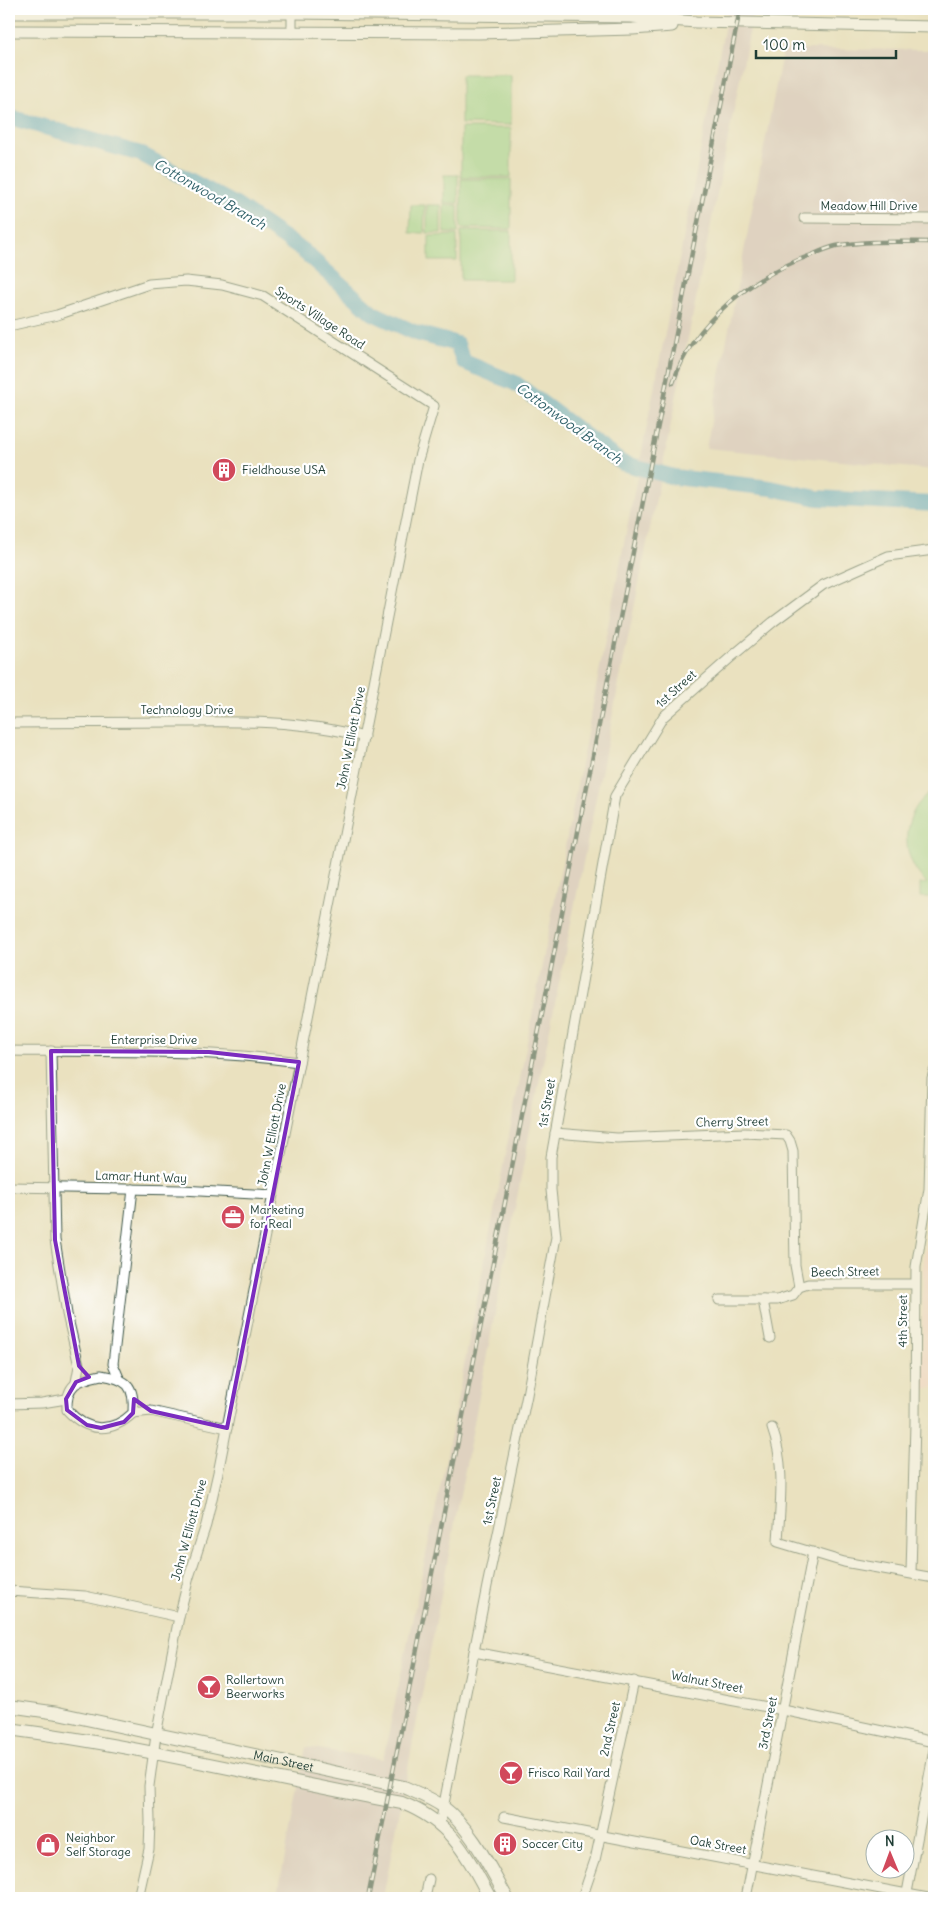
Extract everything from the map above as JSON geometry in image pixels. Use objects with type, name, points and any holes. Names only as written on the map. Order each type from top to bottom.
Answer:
[{"type":"main road","name":"Main Street","points":[[9,1706],[58,1713],[310,1768],[390,1783],[417,1792],[443,1807],[466,1829],[507,1898]]},
{"type":"main road","name":"Main Street","points":[[9,1729],[153,1753],[402,1803],[430,1816],[440,1824],[473,1866],[490,1898]]},
{"type":"street","points":[[292,11],[292,33]]},
{"type":"street","points":[[9,12],[292,11],[631,16],[696,22],[934,27]]},
{"type":"street","points":[[96,32],[98,13]]},
{"type":"street","points":[[558,16],[558,31]]},
{"type":"street","points":[[9,31],[292,33],[558,31],[633,30],[696,22]]},
{"type":"street","name":"Meadow Hill Drive","points":[[804,218],[934,219]]},
{"type":"street","name":"Sports Village Road","points":[[9,326],[57,315],[149,284],[186,281],[222,285],[263,296],[434,406]]},
{"type":"street","name":"John W Elliott Drive","points":[[138,1898],[149,1849],[149,1786],[153,1753],[179,1617],[189,1577],[206,1525],[227,1428],[418,460],[434,406]]},
{"type":"street","name":"1st Street","points":[[440,1824],[527,1395],[556,1237],[551,1190],[551,1157],[554,1134],[615,796],[663,717],[737,652],[823,585],[888,556],[934,550]]},
{"type":"street","name":"Technology Drive","points":[[9,723],[268,723],[336,729],[364,737]]},
{"type":"street","name":"Enterprise Drive","points":[[9,1051],[209,1052],[300,1062]]},
{"type":"street","points":[[51,1052],[54,1240],[67,1314],[79,1366],[76,1382],[66,1399],[67,1410],[75,1420],[101,1428],[115,1426],[124,1422],[133,1413],[151,1411],[227,1428]]},
{"type":"street","name":"4th Street","points":[[911,1573],[915,1416],[915,1284],[929,1189],[932,1078],[934,1071]]},
{"type":"street","name":"Cherry Street","points":[[554,1134],[617,1138],[745,1133],[786,1135],[793,1151],[795,1265],[799,1287]]},
{"type":"street","name":"Lamar Hunt Way","points":[[9,1187],[133,1189],[273,1195]]},
{"type":"street","points":[[133,1189],[113,1364],[119,1378],[129,1386],[134,1399],[133,1413]]},
{"type":"street","name":"Beech Street","points":[[719,1300],[777,1300],[793,1295],[799,1287],[808,1284],[915,1284]]},
{"type":"street","points":[[763,1300],[770,1338]]},
{"type":"street","points":[[101,1375],[113,1364]]},
{"type":"street","points":[[79,1366],[89,1377]]},
{"type":"street","points":[[76,1382],[101,1375],[119,1378]]},
{"type":"street","points":[[9,1404],[42,1403],[66,1399]]},
{"type":"street","points":[[134,1399],[151,1411]]},
{"type":"street","points":[[42,1403],[67,1410]]},
{"type":"street","points":[[772,1428],[779,1447],[782,1471],[778,1542],[844,1562],[934,1578]]},
{"type":"street","name":"3rd Street","points":[[746,1898],[813,1552]]},
{"type":"street","points":[[9,1591],[85,1596],[179,1617]]},
{"type":"street","name":"Walnut Street","points":[[474,1652],[783,1710],[934,1742]]},
{"type":"street","name":"2nd Street","points":[[582,1898],[595,1860],[634,1681]]},
{"type":"street","points":[[906,1896],[934,1750]]},
{"type":"street","name":"Oak Street","points":[[504,1817],[752,1864],[906,1896],[928,1898]]},
{"type":"street","points":[[425,1898],[429,1879]]},
{"type":"highlighted area","points":[[51,1051],[209,1052],[299,1062],[227,1428],[151,1411],[134,1399],[133,1413],[124,1422],[101,1428],[87,1425],[67,1410],[66,1399],[76,1382],[89,1377],[79,1366],[55,1240]]},
{"type":"shaded area","points":[[728,9],[754,9],[540,1078],[383,1898],[277,1898],[306,1747],[383,1759],[444,1469]]},
{"type":"shaded area","points":[[783,49],[934,50],[934,470],[706,448]]},
{"type":"shaded area","points":[[934,1185],[934,1388],[922,1390],[923,1269]]},
{"type":"green space","points":[[461,75],[511,75],[511,125],[461,124]]},
{"type":"green space","points":[[461,128],[511,128],[511,177],[461,177]]},
{"type":"green space","points":[[444,175],[458,175],[458,203],[444,203]]},
{"type":"green space","points":[[461,179],[511,179],[511,229],[461,228]]},
{"type":"green space","points":[[411,205],[425,205],[424,233],[410,233]]},
{"type":"green space","points":[[427,205],[441,205],[441,233],[427,233]]},
{"type":"green space","points":[[444,205],[458,205],[458,233],[444,233]]},
{"type":"green space","points":[[461,231],[511,231],[511,280],[461,280]]},
{"type":"green space","points":[[457,235],[457,261],[429,261],[429,236]]},
{"type":"green space","points":[[934,790],[934,897],[920,897],[920,884],[927,883],[911,860],[907,835],[909,822],[914,810]]},
{"type":"waterway","name":"Cottonwood Branch","points":[[9,117],[141,154],[236,205],[302,250],[373,313],[416,333],[457,344],[464,362],[515,383],[622,463],[674,477],[771,488],[817,498],[934,504]]},
{"type":"railway","points":[[368,1898],[740,9]]},
{"type":"railway","points":[[673,383],[682,361],[695,340],[711,320],[728,303],[769,274],[836,246],[872,242],[934,242]]},
{"type":"place","name":"Fieldhouse USA","points":[[224,470]]},
{"type":"place","name":"Marketing for Real","points":[[233,1217]]},
{"type":"place","name":"Rollertown Beerworks","points":[[209,1687]]},
{"type":"place","name":"Frisco Rail Yard","points":[[511,1773]]},
{"type":"place","name":"Soccer City","points":[[505,1844]]},
{"type":"place","name":"Neighbor Self Storage","points":[[48,1845]]}]
